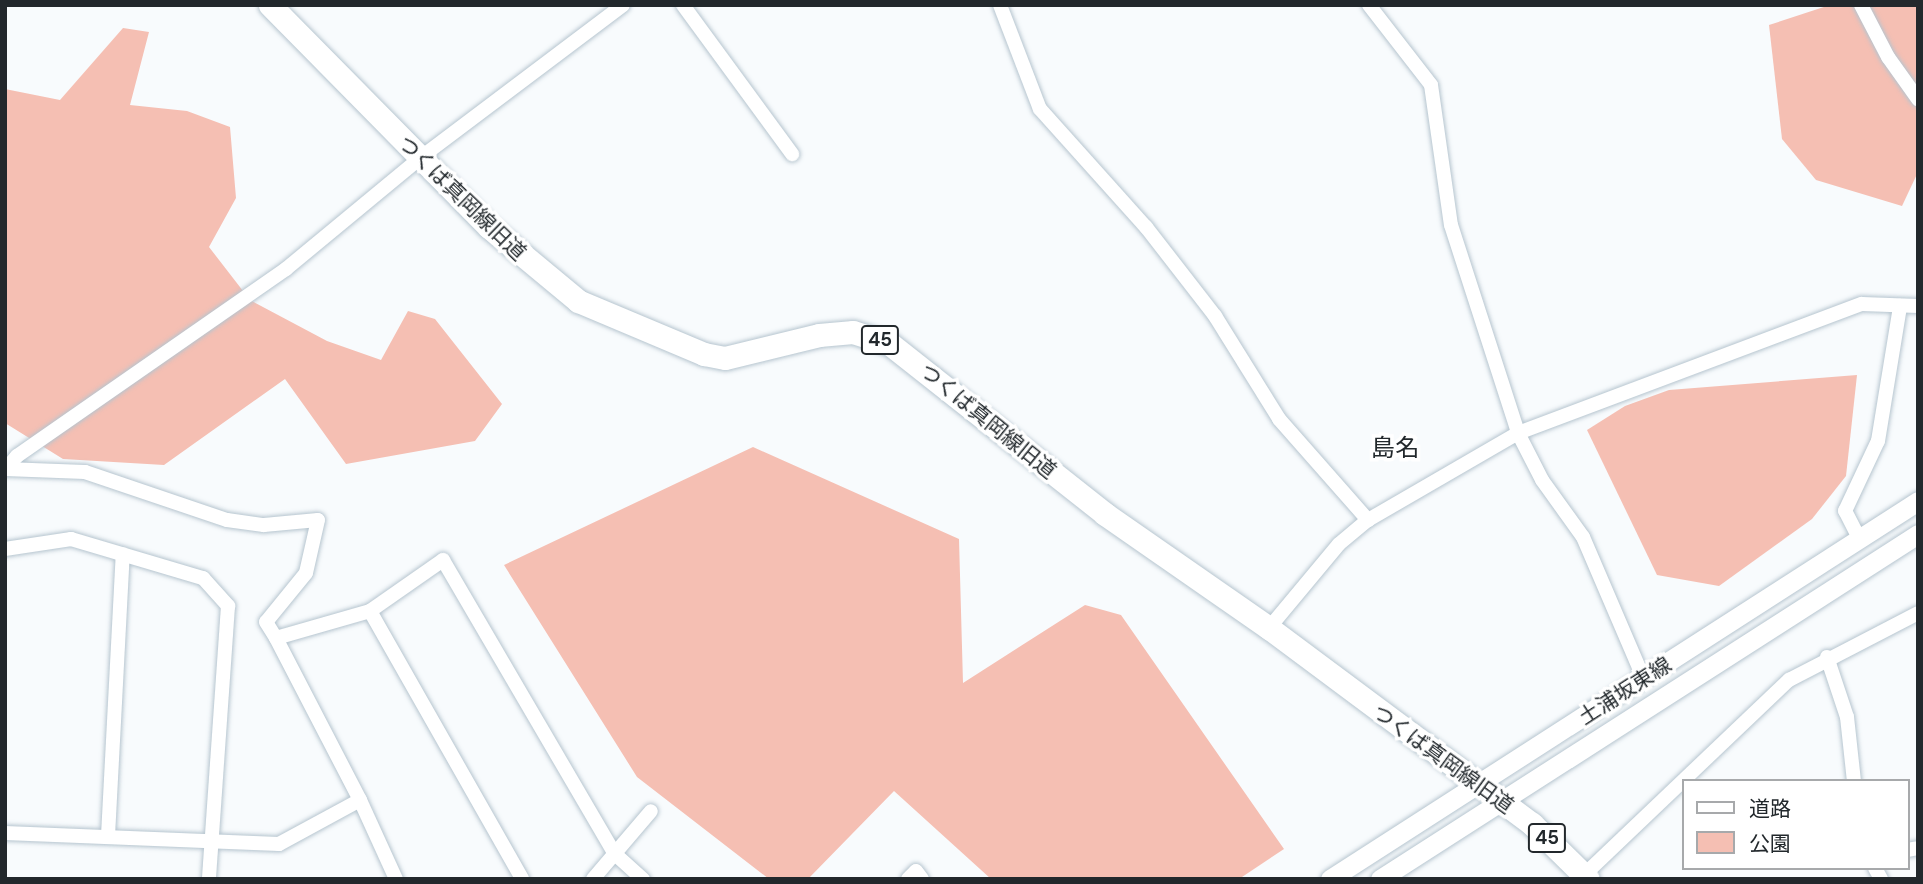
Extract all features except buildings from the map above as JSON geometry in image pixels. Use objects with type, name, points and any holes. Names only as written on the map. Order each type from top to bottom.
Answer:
[{"type":"main road","name":"つくば真岡線旧道","points":[[270,5],[420,158],[547,279],[578,301],[668,341],[725,358],[819,335],[853,332],[890,344],[1105,514],[1269,628],[1501,802],[1586,876]]},
{"type":"main road","name":"土浦坂東線","points":[[1330,879],[1918,501]]},
{"type":"main road","name":"土浦坂東線","points":[[1380,879],[1918,534]]},
{"type":"street","points":[[683,5],[792,154]]},
{"type":"street","points":[[1000,5],[1040,109],[1146,227],[1215,316],[1279,419],[1368,520]]},
{"type":"street","points":[[1369,5],[1431,85],[1451,225],[1518,433],[1542,480],[1583,537],[1644,679]]},
{"type":"street","points":[[1861,5],[1888,57],[1918,99]]},
{"type":"street","points":[[5,469],[17,456],[286,269],[420,158],[618,6]]},
{"type":"street","points":[[1269,628],[1339,544],[1368,520],[1518,433],[1862,304],[1918,306]]},
{"type":"street","points":[[1860,540],[1845,511],[1878,441],[1900,306]]},
{"type":"street","points":[[5,469],[85,472],[227,520],[264,525],[318,520],[306,573],[266,622],[360,800],[397,879]]},
{"type":"street","points":[[5,549],[71,539],[203,578],[228,606],[209,879]]},
{"type":"street","points":[[108,836],[123,554]]},
{"type":"street","points":[[276,638],[370,611],[443,560],[615,854],[643,879]]},
{"type":"street","points":[[370,611],[522,879]]},
{"type":"street","points":[[1686,779],[1789,680],[1827,657],[1918,613]]},
{"type":"street","points":[[1827,657],[1847,717],[1854,779]]},
{"type":"street","points":[[1586,876],[1682,783]]},
{"type":"street","points":[[5,833],[108,836],[211,844],[279,844],[360,800]]},
{"type":"street","points":[[593,879],[651,811]]},
{"type":"street","points":[[908,879],[916,871],[922,879]]},
{"type":"green space","points":[[1830,5],[1918,5],[1918,172],[1902,206],[1816,180],[1782,139],[1769,25]]},
{"type":"green space","points":[[123,28],[149,32],[130,105],[187,111],[230,127],[236,198],[209,247],[250,300],[327,341],[381,360],[408,311],[435,319],[502,404],[475,441],[346,464],[285,379],[164,465],[63,459],[5,423],[5,89],[60,100]]},
{"type":"green space","points":[[1857,375],[1846,476],[1812,519],[1719,586],[1657,575],[1587,430],[1625,406],[1669,390]]},
{"type":"green space","points":[[753,447],[959,539],[963,683],[1085,605],[1121,615],[1284,849],[1239,879],[991,879],[894,791],[808,879],[769,879],[637,777],[504,565]]},
{"type":"district","name":"島名","points":[[1395,448]]}]
